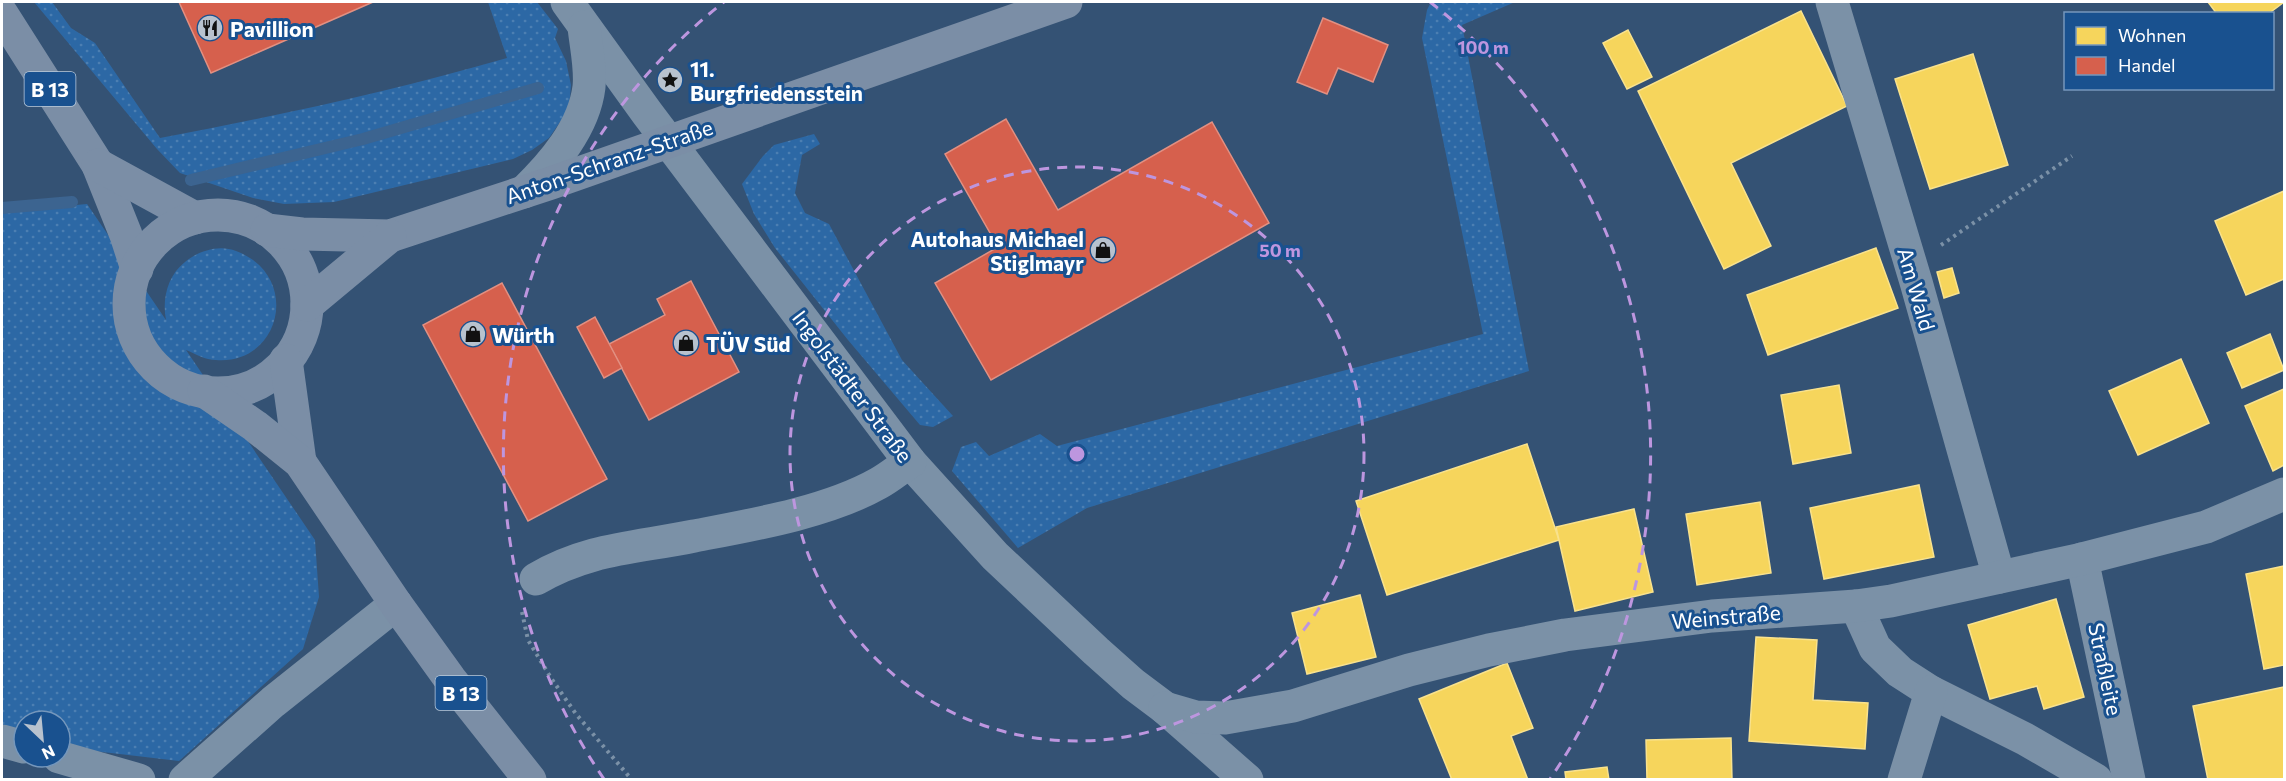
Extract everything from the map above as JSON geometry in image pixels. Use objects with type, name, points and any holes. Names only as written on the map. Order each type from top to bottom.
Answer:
[{"type":"main road","name":"Anton-Schranz-Straße","points":[[267,230],[302,234],[390,236],[524,192],[1066,2]]},
{"type":"main road","name":"B 13","points":[[2,14],[98,165],[137,269]]},
{"type":"main road","name":"B 13","points":[[98,165],[195,218]]},
{"type":"main road","name":"B 13","points":[[214,215],[232,216],[250,221],[267,230],[284,244],[297,262],[305,283],[307,305],[302,334],[296,348],[265,379],[230,392],[191,388],[167,377],[141,347],[135,335],[129,308],[132,282],[147,252],[160,237],[195,218],[214,215]]},
{"type":"main road","name":"Anton-Schranz-Straße","points":[[307,305],[390,236]]},
{"type":"main road","name":"B 13","points":[[286,360],[300,462]]},
{"type":"main road","name":"B 13","points":[[204,391],[300,462],[450,679],[530,780]]},
{"type":"street","name":"Am Wald","points":[[1832,2],[1911,266],[1999,577]]},
{"type":"street","name":"Ingolstädter Straße","points":[[575,13],[909,462],[995,556],[1133,684],[1165,708],[1247,780]]},
{"type":"street","name":"Ingolstädter Straße","points":[[524,192],[551,166],[586,104],[589,77],[575,13]]},
{"type":"street","points":[[536,579],[558,566],[583,557],[633,545],[693,537],[777,519],[828,503],[879,483],[909,462]]},
{"type":"street","name":"Weinstraße","points":[[1165,708],[1196,717],[1225,718],[1293,706],[1409,670],[1489,650],[1554,638],[1712,616],[1856,606],[1910,597],[2082,559],[2206,527],[2284,494]]},
{"type":"street","name":"Straßleite","points":[[2082,559],[2129,780]]},
{"type":"street","points":[[185,780],[273,702],[396,604]]},
{"type":"street","points":[[1856,606],[1875,648],[1900,672],[1931,692],[2025,739],[2096,780]]},
{"type":"street","points":[[1904,780],[1931,692]]},
{"type":"street","points":[[72,761],[138,780]]},
{"type":"path","points":[[1911,266],[2072,156]]},
{"type":"path","points":[[536,579],[523,594],[523,624],[528,640],[576,714],[632,780]]},
{"type":"shaded area","points":[[34,2],[52,2],[71,28],[95,43],[160,138],[335,102],[507,58],[488,2],[537,2],[558,29],[555,38],[566,61],[571,85],[569,109],[549,138],[513,159],[334,202],[284,204],[253,198],[180,173],[157,149]]},
{"type":"shaded area","points":[[1431,2],[1515,2],[1462,25],[1529,371],[1087,508],[1018,548],[952,471],[961,447],[976,442],[989,456],[1040,434],[1057,446],[1483,334],[1422,38],[1427,10]]},
{"type":"shaded area","points":[[814,134],[820,144],[802,155],[795,193],[805,213],[829,224],[902,360],[953,416],[933,427],[920,425],[848,340],[775,248],[754,214],[742,184],[763,156],[774,145]]},
{"type":"shaded area","points":[[87,204],[166,320],[165,304],[170,281],[190,258],[202,252],[223,248],[236,251],[257,263],[270,279],[276,298],[275,317],[268,334],[256,349],[238,358],[216,360],[204,358],[186,350],[315,540],[319,597],[303,649],[179,761],[72,748],[72,709],[12,709],[12,742],[2,741],[2,212]]},
{"type":"building: Wohnen","points":[[2208,2],[2284,2],[2271,12],[2216,12]]},
{"type":"building: Wohnen","points":[[1801,11],[1847,106],[1731,163],[1771,246],[1724,269],[1638,91]]},
{"type":"building: Wohnen","points":[[1628,30],[1652,77],[1627,89],[1603,43]]},
{"type":"building: Wohnen","points":[[1973,54],[2008,165],[1930,189],[1895,79]]},
{"type":"building: Wohnen","points":[[2284,191],[2284,279],[2246,295],[2215,221]]},
{"type":"building: Wohnen","points":[[1876,248],[1898,308],[1768,355],[1747,295]]},
{"type":"building: Wohnen","points":[[1952,268],[1959,293],[1944,298],[1937,272]]},
{"type":"building: Wohnen","points":[[2270,334],[2284,370],[2242,388],[2227,353]]},
{"type":"building: Wohnen","points":[[2181,359],[2209,423],[2138,455],[2109,391]]},
{"type":"building: Wohnen","points":[[1839,385],[1851,453],[1793,464],[1781,395]]},
{"type":"building: Wohnen","points":[[2284,389],[2284,465],[2273,471],[2245,406]]},
{"type":"building: Wohnen","points":[[1527,444],[1559,540],[1387,595],[1356,501]]},
{"type":"building: Wohnen","points":[[1919,485],[1934,557],[1824,579],[1810,508]]},
{"type":"building: Wohnen","points":[[1760,502],[1771,573],[1697,585],[1686,514]]},
{"type":"building: Wohnen","points":[[1634,509],[1653,592],[1575,611],[1556,527]]},
{"type":"building: Wohnen","points":[[2284,566],[2284,665],[2264,669],[2246,574]]},
{"type":"building: Wohnen","points":[[1360,595],[1376,657],[1307,674],[1292,613]]},
{"type":"building: Wohnen","points":[[2056,599],[2084,697],[2044,709],[2037,686],[1990,699],[1968,625]]},
{"type":"building: Wohnen","points":[[1756,637],[1817,640],[1813,700],[1868,703],[1865,749],[1749,741]]},
{"type":"building: Wohnen","points":[[1507,663],[1533,728],[1511,736],[1528,780],[1452,780],[1419,699]]},
{"type":"building: Wohnen","points":[[2284,687],[2284,780],[2208,780],[2193,706]]},
{"type":"building: Wohnen","points":[[1731,738],[1732,780],[1647,780],[1646,740]]},
{"type":"building: Wohnen","points":[[1607,767],[1609,780],[1566,780],[1565,772]]},
{"type":"building: Handel","points":[[179,2],[373,2],[211,73]]},
{"type":"building: Handel","points":[[1323,18],[1388,45],[1373,82],[1338,68],[1327,94],[1297,82]]},
{"type":"building: Handel","points":[[1006,119],[1058,210],[1212,122],[1269,223],[991,380],[935,283],[998,247],[945,154]]},
{"type":"building: Handel","points":[[691,281],[739,372],[649,420],[609,344],[665,315],[657,299]]},
{"type":"building: Handel","points":[[502,283],[607,479],[528,521],[423,325]]},
{"type":"building: Handel","points":[[595,317],[622,368],[604,378],[577,327]]},
{"type":"waterway","points":[[191,180],[363,139],[538,88]]},
{"type":"waterway","points":[[2,208],[72,202]]},
{"type":"place","name":"Pavillion","points":[[210,28]]},
{"type":"place","name":"11. Burgfriedensstein","points":[[670,80]]},
{"type":"place","name":"Autohaus Michael Stiglmayr","points":[[1103,250]]},
{"type":"place","name":"Würth","points":[[473,334]]},
{"type":"place","name":"TÜV Süd","points":[[686,343]]}]
